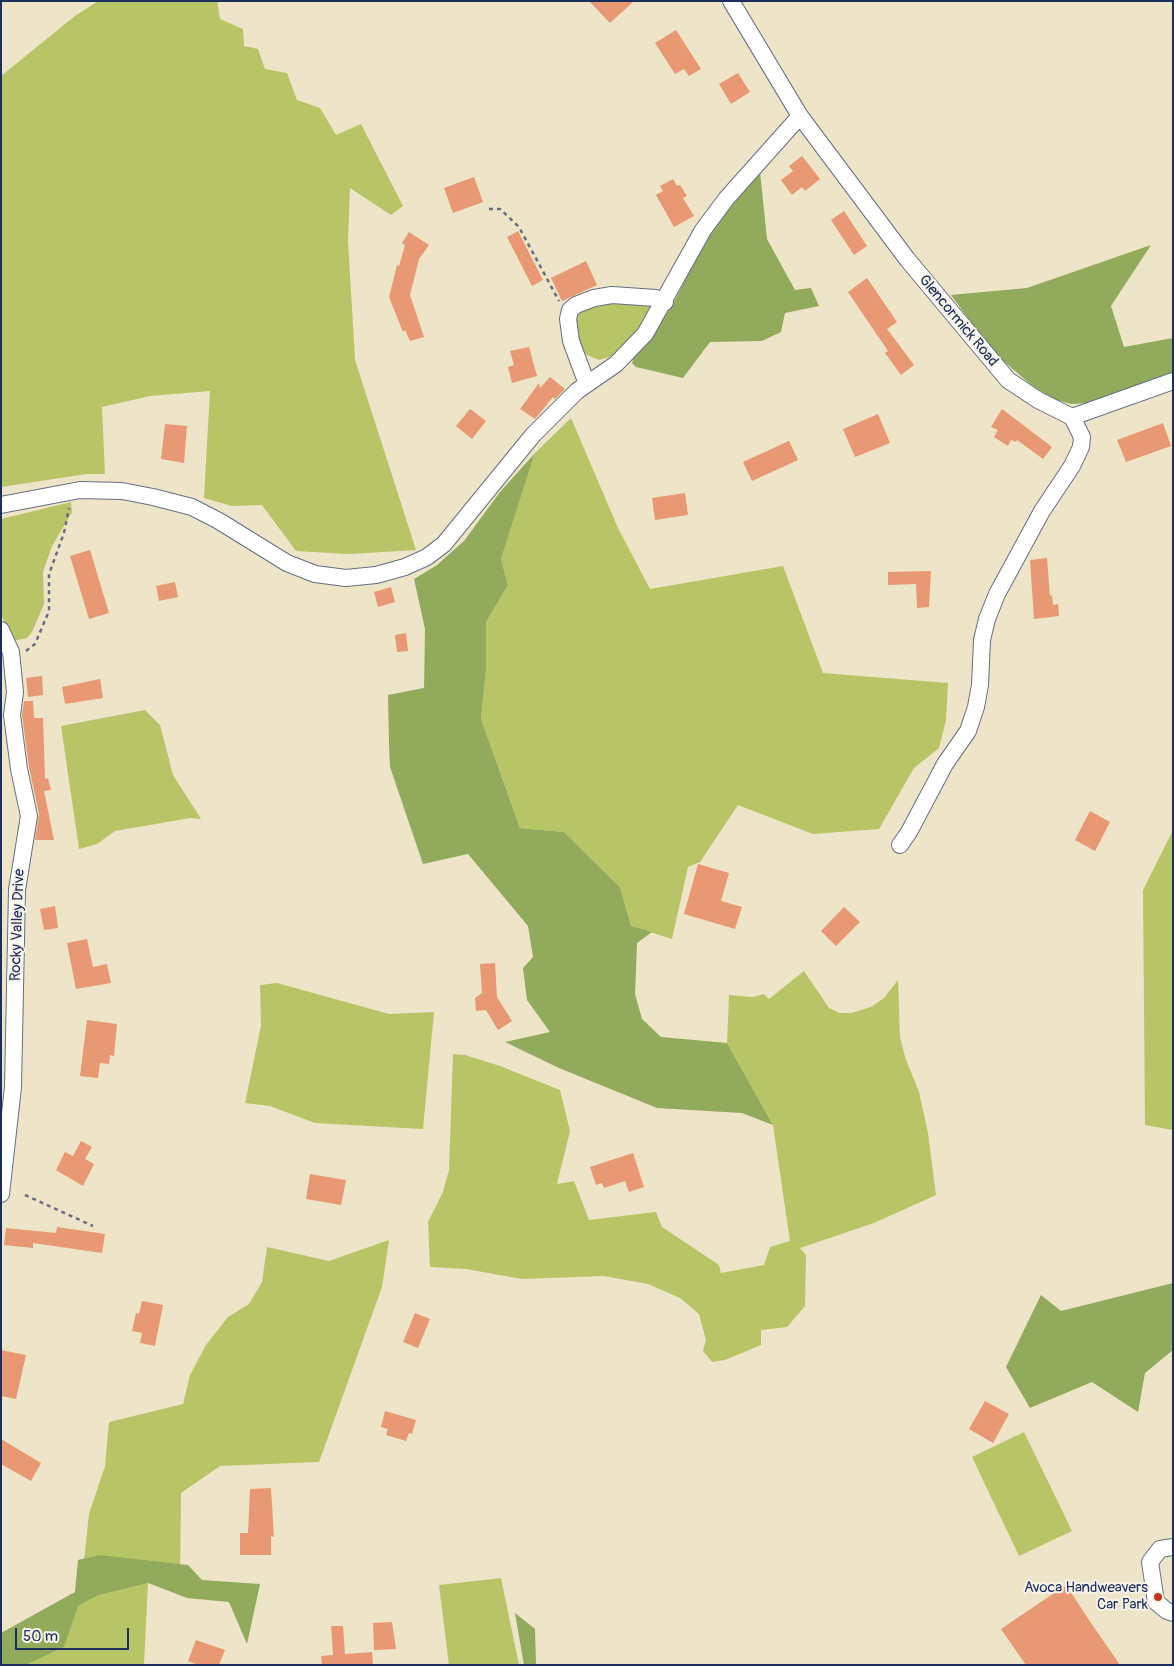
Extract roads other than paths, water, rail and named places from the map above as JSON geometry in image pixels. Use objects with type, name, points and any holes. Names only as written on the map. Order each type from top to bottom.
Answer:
[{"type":"street","name":"Glencormick Road","points":[[731,1],[800,116],[907,259],[1008,380],[1038,400],[1072,417]]},
{"type":"street","points":[[1,505],[65,492],[122,491],[192,507],[287,562],[315,574],[346,578],[376,575],[405,567],[427,558],[444,544],[534,435],[577,391],[616,364],[645,334],[665,302],[703,230],[726,199],[800,116]]},
{"type":"street","points":[[587,384],[571,341],[568,319],[570,310],[576,305],[594,298],[612,295],[656,298],[665,302]]},
{"type":"street","points":[[900,845],[929,797],[945,764],[968,731],[976,707],[980,685],[982,640],[994,602],[1042,511],[1081,447],[1082,437],[1072,417],[1173,381]]},
{"type":"street","name":"Rocky Valley Drive","points":[[1,630],[11,652],[15,692],[12,715],[18,769],[29,816],[17,890],[13,1087],[10,1133],[1,1194]]},
{"type":"street","points":[[1173,1547],[1160,1549],[1150,1562],[1156,1602],[1167,1611],[1173,1612]]},
{"type":"place","name":"Avoca Handweavers Car Park","points":[[1158,1597]]}]
